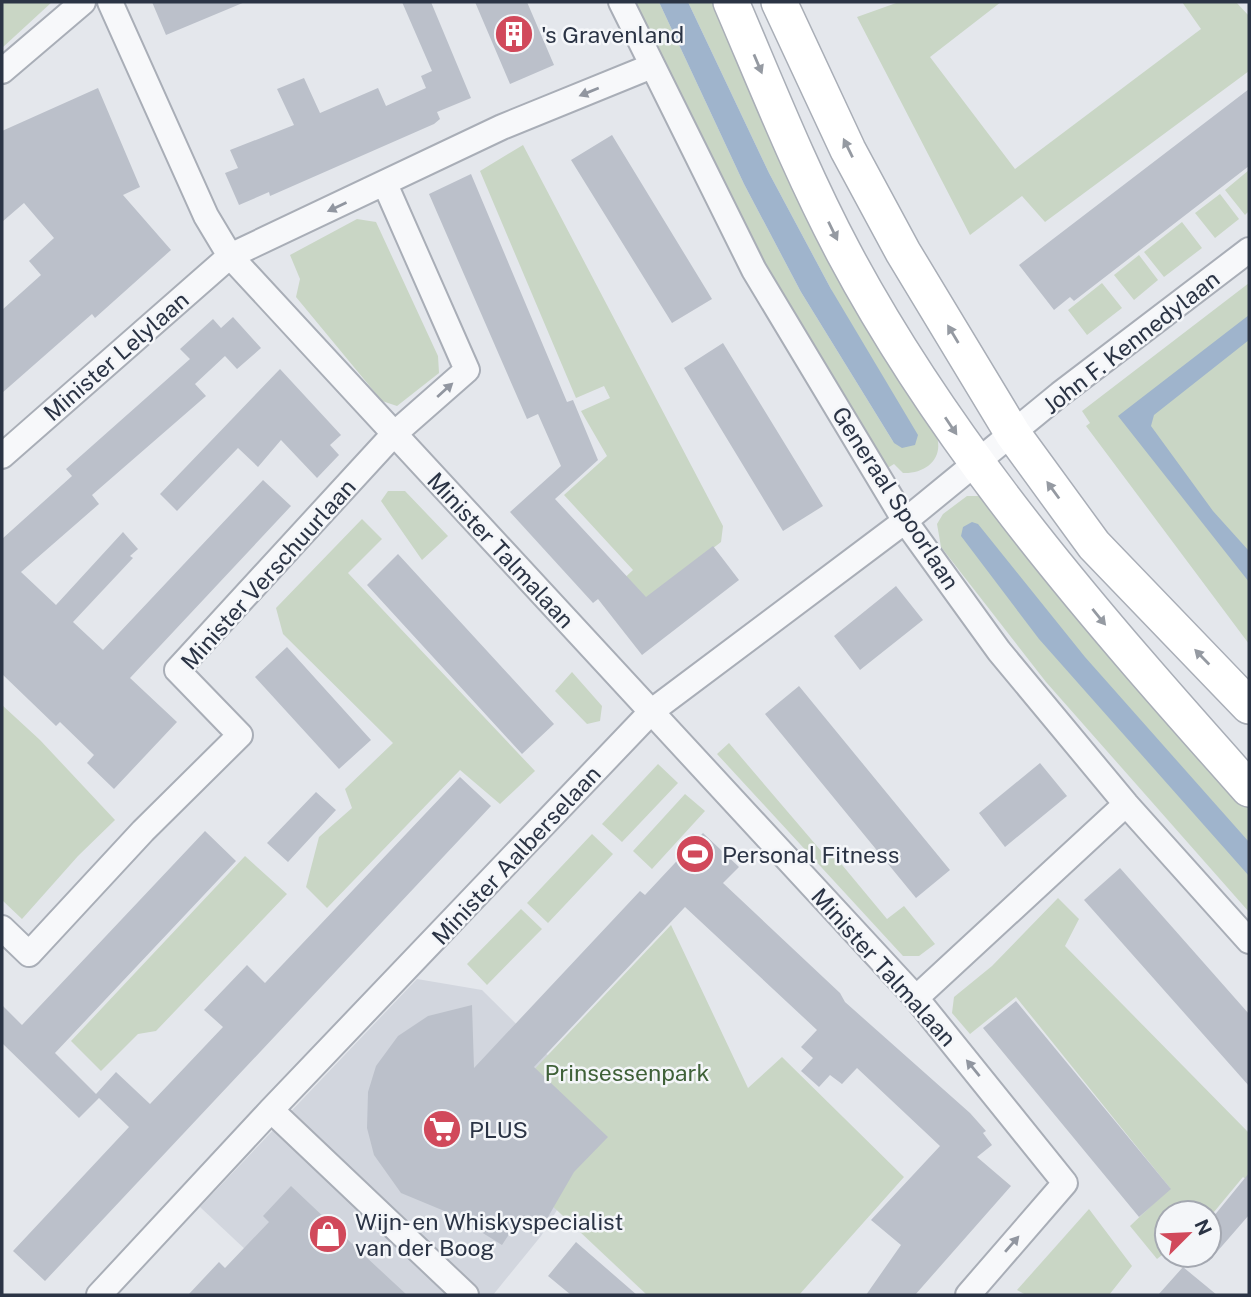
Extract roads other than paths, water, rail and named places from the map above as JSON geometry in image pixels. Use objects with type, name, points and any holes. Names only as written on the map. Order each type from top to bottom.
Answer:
[{"type":"street","points":[[2,71],[83,2]]},
{"type":"street","name":"Minister Talmalaan","points":[[110,2],[206,216],[230,256],[916,998],[1065,1183],[968,1295]]},
{"type":"street","name":"Generaal Spoorlaan","points":[[621,2],[754,270],[905,521],[999,651],[1126,804],[1249,941]]},
{"type":"street","points":[[731,2],[844,253],[893,338],[977,464],[1131,657],[1249,789]]},
{"type":"street","points":[[779,2],[848,150],[903,252],[1013,434],[1094,545],[1249,706]]},
{"type":"street","points":[[230,256],[502,127],[652,66]]},
{"type":"street","points":[[385,184],[467,370],[393,435]]},
{"type":"street","name":"John F. Kennedylaan","points":[[977,464],[1249,250]]},
{"type":"street","name":"Minister Lelylaan","points":[[2,456],[230,256]]},
{"type":"street","name":"Minister Verschuurlaan","points":[[2,928],[29,954],[143,831],[240,735],[177,670],[393,435]]},
{"type":"street","name":"Minister Aalberselaan","points":[[99,1295],[271,1110],[652,711],[977,464]]},
{"type":"street","points":[[916,998],[1126,804]]},
{"type":"street","points":[[271,1110],[466,1295]]},
{"type":"water","points":[[659,2],[688,2],[769,173],[831,289],[918,435],[915,445],[902,448],[894,443],[801,292],[744,184]]},
{"type":"water","points":[[1249,315],[1249,340],[1154,415],[1151,426],[1213,511],[1249,551],[1249,582],[1118,416]]},
{"type":"water","points":[[972,522],[978,524],[1085,657],[1249,842],[1249,876],[1039,639],[961,536],[963,527]]},
{"type":"place","name":"'s Gravenland","points":[[514,34]]},
{"type":"place","name":"Personal Fitness","points":[[695,854]]},
{"type":"place","name":"PLUS","points":[[442,1129]]},
{"type":"place","name":"Wijn- en Whiskyspecialist van der Boog","points":[[328,1234]]},
{"type":"park label","name":"Prinsessenpark","points":[[627,1072]]}]
